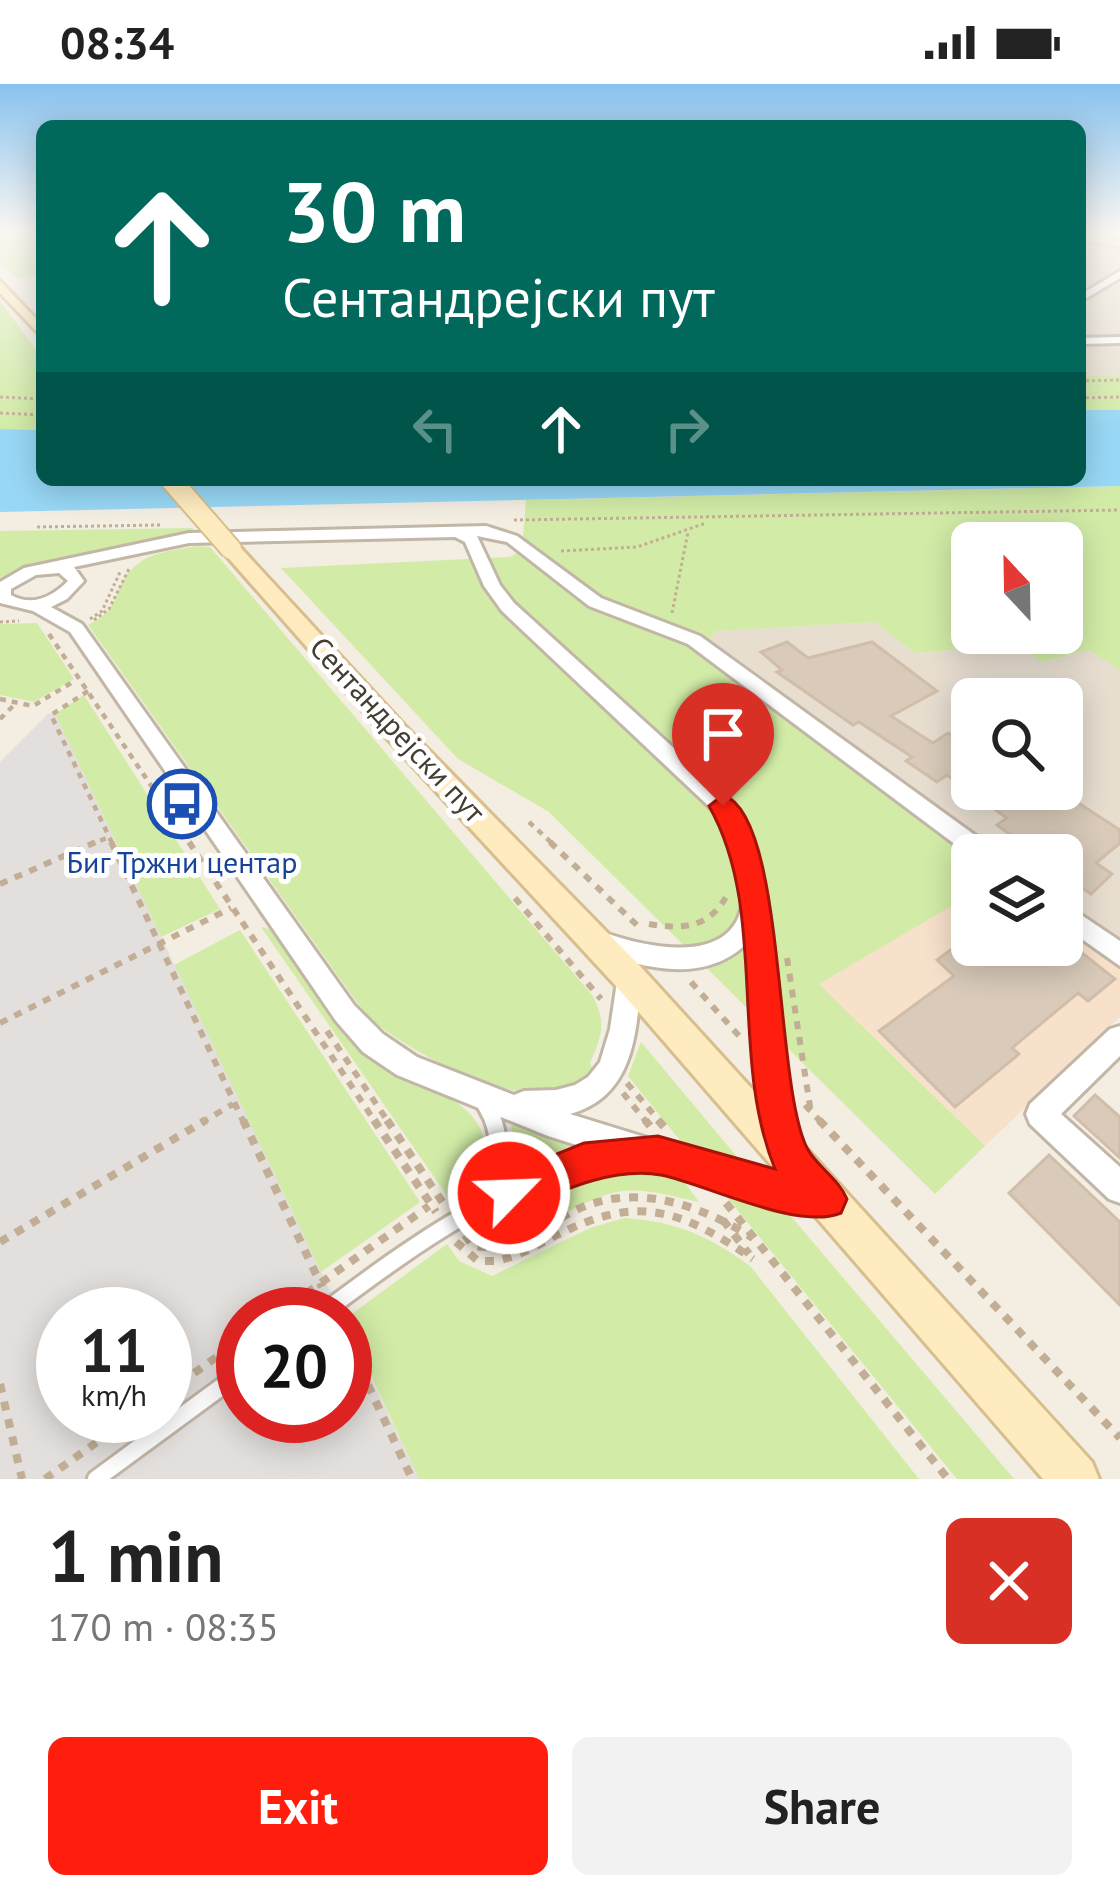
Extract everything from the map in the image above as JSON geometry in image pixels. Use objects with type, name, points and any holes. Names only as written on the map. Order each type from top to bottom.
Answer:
[{"type":"main road","points":[[11,297],[36,326]]},
{"type":"main road","name":"Сентандрејски пут","points":[[176,486],[409,746],[628,976],[1075,1479]]},
{"type":"street","points":[[1086,341],[1120,340]]},
{"type":"street","points":[[457,532],[472,539],[492,586],[508,607],[723,806],[744,846],[757,903],[768,1067],[791,1160]]},
{"type":"street","points":[[35,605],[136,557],[189,538],[499,533],[595,602],[713,652],[958,834]]},
{"type":"street","points":[[3,592],[34,570],[136,557]]},
{"type":"street","points":[[54,567],[73,573],[74,626]]},
{"type":"street","points":[[3,592],[74,626],[345,1013],[373,1043],[407,1066],[548,1122],[745,1183],[826,1199]]},
{"type":"street","points":[[593,938],[619,950],[669,958],[709,956],[736,943],[748,930],[757,903]]},
{"type":"street","points":[[1083,928],[1120,955]]},
{"type":"street","points":[[512,1105],[567,1101],[612,1072],[625,1038],[628,976]]},
{"type":"street","points":[[1120,1038],[1040,1114],[1120,1188]]},
{"type":"lane","points":[[359,1287],[466,1211],[489,1187],[500,1162],[494,1118],[476,1094]]},
{"type":"lane","points":[[466,1211],[557,1170],[604,1157],[676,1159]]},
{"type":"lane","points":[[95,1479],[216,1391]]},
{"type":"path","points":[[1086,381],[1120,380]]},
{"type":"path","points":[[0,397],[36,399]]},
{"type":"path","points":[[1086,398],[1120,397]]},
{"type":"path","points":[[0,413],[36,415]]},
{"type":"path","points":[[531,520],[1120,510]]},
{"type":"path","points":[[531,553],[637,547],[688,532],[696,524],[723,520]]},
{"type":"path","points":[[669,630],[688,532]]},
{"type":"path","points":[[51,637],[106,613],[136,557]]},
{"type":"path","points":[[0,699],[33,706],[79,679]]},
{"type":"path","points":[[88,692],[51,715],[321,1287]]},
{"type":"path","points":[[0,719],[17,702]]},
{"type":"path","points":[[529,822],[669,958],[1120,1438]]},
{"type":"path","points":[[0,884],[109,837]]},
{"type":"path","points":[[649,924],[679,930],[706,926],[721,911],[730,886]]},
{"type":"path","points":[[507,888],[598,994],[607,1011]]},
{"type":"path","points":[[0,1023],[231,908]]},
{"type":"path","points":[[612,1072],[753,1259]]},
{"type":"path","points":[[612,1072],[676,1159],[949,1479]]},
{"type":"path","points":[[0,1242],[235,1103]]},
{"type":"path","points":[[316,1287],[431,1204]]},
{"type":"path","points":[[0,1384],[22,1479]]},
{"type":"path","points":[[372,1394],[412,1479]]},
{"type":"path","points":[[45,1479],[96,1443]]},
{"type":"shaded area","points":[[1086,297],[1120,297],[1120,375],[1086,376]]},
{"type":"shaded area","points":[[874,622],[915,653],[1031,654],[1042,662],[1088,650],[1120,670],[1120,966],[1083,939],[1083,834],[951,834],[951,839],[700,651],[716,631]]},
{"type":"shaded area","points":[[49,713],[55,714],[328,1287],[216,1287],[216,1443],[372,1443],[372,1380],[419,1479],[0,1479],[0,762]]},
{"type":"shaded area","points":[[951,906],[951,966],[1083,966],[1083,939],[1120,966],[1120,1017],[985,1146],[818,984]]},
{"type":"green space","points":[[0,301],[36,350],[36,430],[0,429]]},
{"type":"green space","points":[[1120,375],[1120,410],[1086,410],[1086,376]]},
{"type":"green space","points":[[1120,486],[1120,670],[1083,651],[1083,522],[951,522],[951,650],[915,653],[874,622],[716,631],[701,650],[951,839],[951,906],[819,984],[985,1146],[935,1194],[549,812],[458,759],[281,568],[510,557],[522,550],[526,500]]},
{"type":"green space","points":[[192,528],[196,533],[29,564],[0,578],[0,531]]},
{"type":"green space","points":[[197,546],[210,547],[592,995],[601,1029],[590,1063],[594,1072],[580,1083],[563,1092],[541,1094],[487,1083],[406,1044],[366,1015],[88,625],[107,612],[127,575],[140,562]]},
{"type":"green space","points":[[37,623],[74,679],[34,702],[0,695],[0,624]]},
{"type":"green space","points":[[1031,654],[1072,654],[1041,662]]},
{"type":"green space","points":[[84,695],[220,909],[161,937],[55,714]]},
{"type":"green space","points":[[261,927],[273,930],[329,1012],[368,1056],[439,1092],[471,1115],[481,1131],[484,1159],[475,1180],[450,1200]]},
{"type":"green space","points":[[240,930],[420,1202],[321,1272],[174,965]]},
{"type":"green space","points":[[641,1042],[748,1170],[687,1149],[628,1076]]},
{"type":"green space","points":[[511,1119],[583,1141],[515,1169]]},
{"type":"green space","points":[[625,1166],[677,1172],[699,1202],[623,1191],[587,1202],[508,1239],[479,1242],[470,1231],[544,1191]]},
{"type":"green space","points":[[717,1185],[784,1208],[1014,1479],[957,1479]]},
{"type":"green space","points":[[624,1218],[660,1223],[691,1232],[751,1267],[919,1479],[419,1479],[372,1377],[372,1299],[447,1244],[459,1261],[492,1276],[590,1228]]},
{"type":"water","points":[[1086,410],[1120,410],[1120,486],[0,512],[0,429],[36,430],[36,486],[1086,486]]},
{"type":"building","points":[[787,642],[808,658],[872,642],[937,691],[891,716],[933,743],[951,735],[951,778],[947,775],[937,782],[906,761],[912,757],[859,722],[853,725],[777,672],[782,670],[761,652]]},
{"type":"building","points":[[1083,806],[1120,830],[1120,843],[1096,863],[1112,874],[1091,894],[1083,888],[1083,834],[1009,834],[997,825],[1007,818],[996,810],[1083,810]]},
{"type":"building","points":[[951,950],[951,966],[1083,966],[1083,954],[1115,979],[1088,1001],[1078,993],[1012,1048],[1019,1054],[955,1107],[879,1031],[954,976],[937,960]]},
{"type":"building","points":[[1095,1095],[1120,1117],[1120,1158],[1074,1116]]},
{"type":"building","points":[[1049,1155],[1120,1222],[1120,1305],[1009,1193]]},
{"type":"place","name":"Биг Тржни центар","points":[[182,804]]},
{"type":"route","points":[[509,1193],[584,1162],[658,1155],[745,1183],[826,1199],[791,1160],[768,1067],[750,864],[738,828],[723,806]]}]
